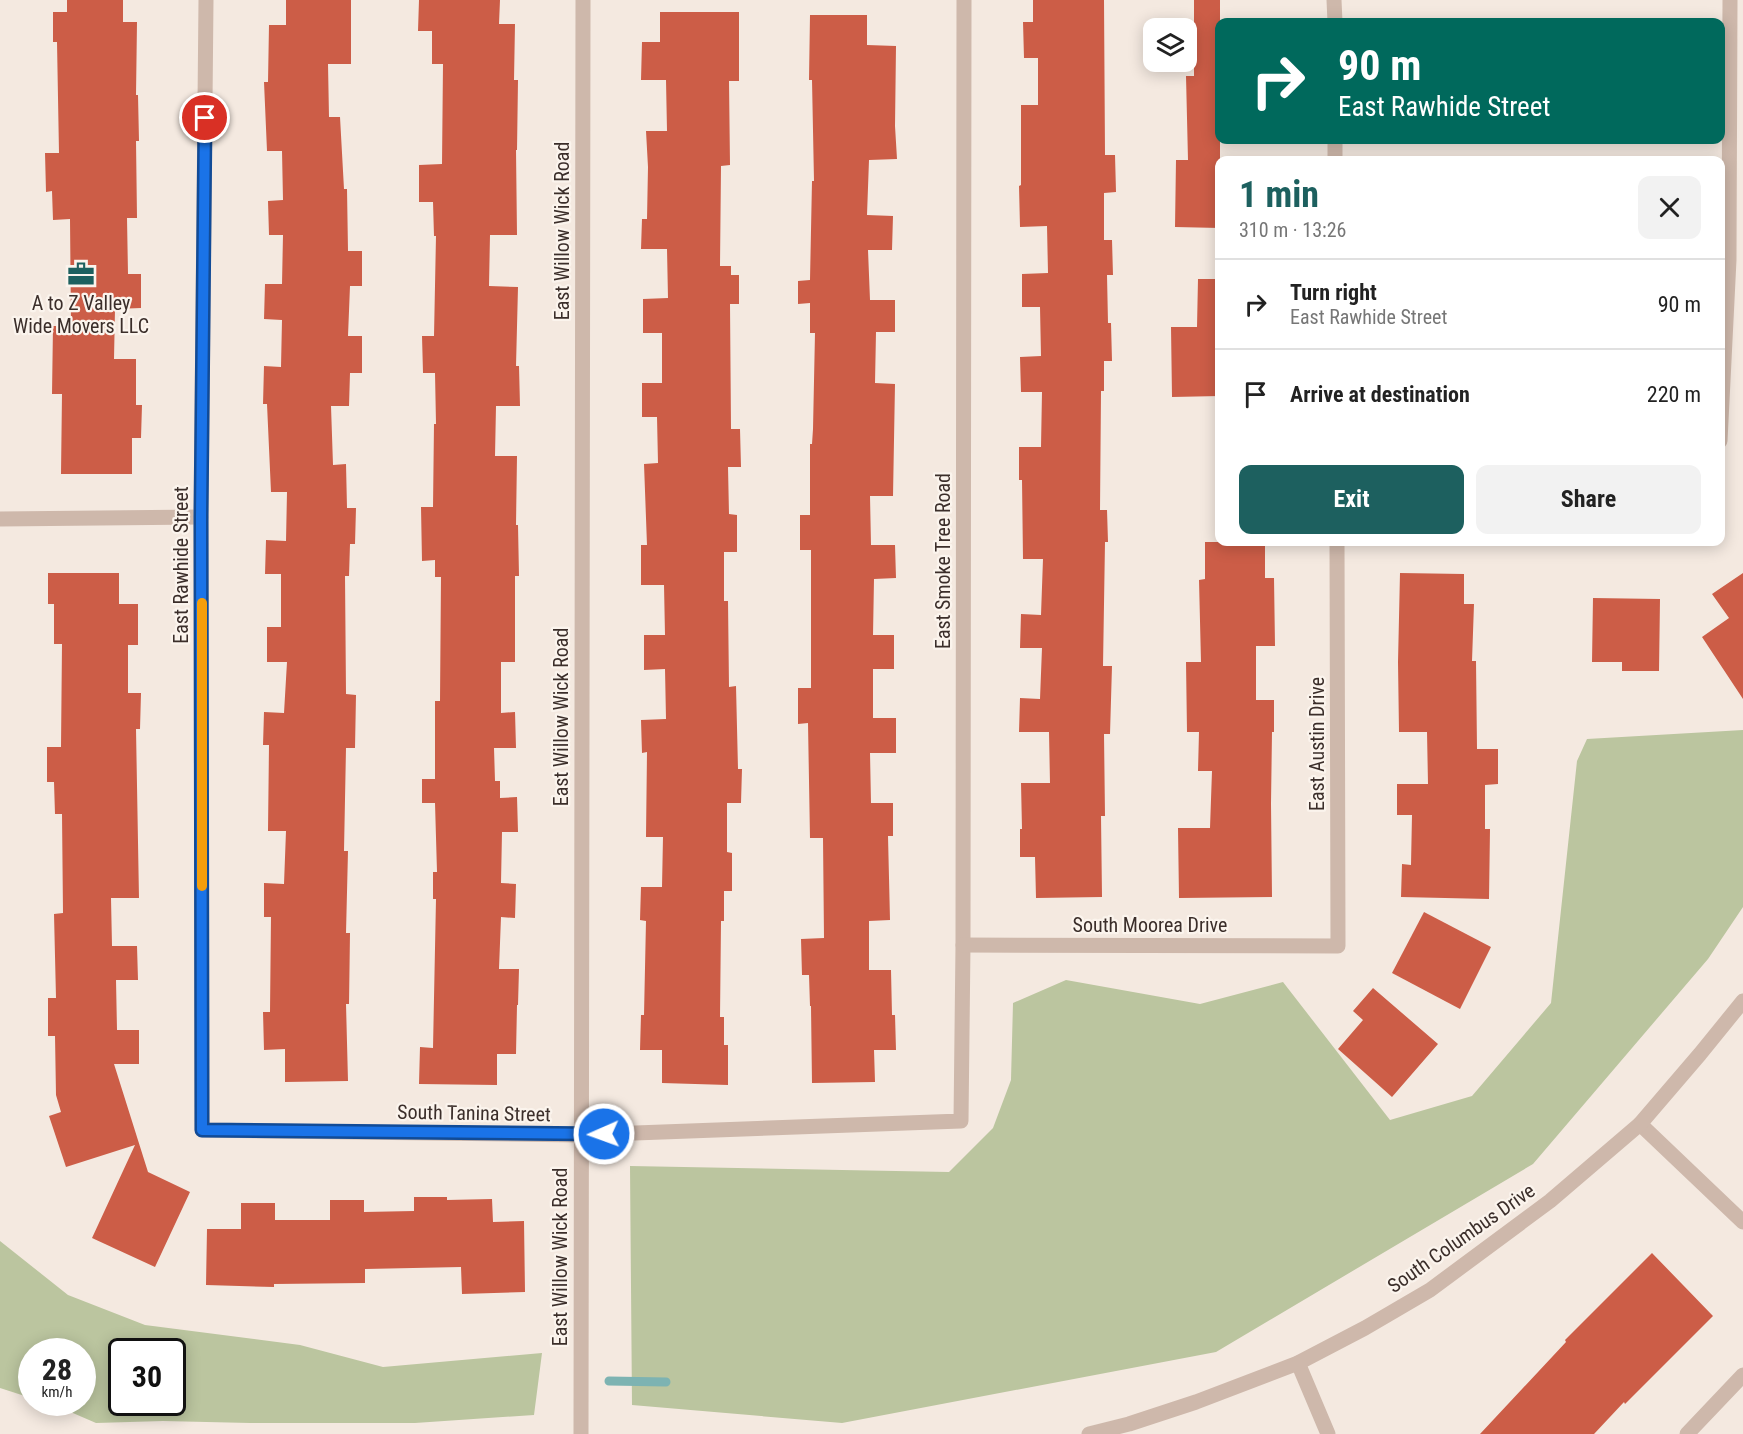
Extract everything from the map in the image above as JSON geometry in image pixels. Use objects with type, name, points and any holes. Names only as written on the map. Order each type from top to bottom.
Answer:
[{"type":"street","name":"East Rawhide Street","points":[[202,1130],[201,517],[206,0]]},
{"type":"street","name":"East Willow Wick Road","points":[[581,1434],[583,0]]},
{"type":"street","name":"East Smoke Tree Road","points":[[960,1121],[963,945],[964,0]]},
{"type":"street","points":[[1335,0],[1335,18]]},
{"type":"street","points":[[1725,395],[1736,260],[1730,0]]},
{"type":"street","points":[[0,519],[201,517]]},
{"type":"street","name":"East Austin Drive","points":[[1337,546],[1338,946]]},
{"type":"street","name":"South Moorea Drive","points":[[963,945],[1338,946]]},
{"type":"street","name":"South Columbus Drive","points":[[1089,1434],[1129,1424],[1196,1402],[1298,1363],[1430,1290],[1550,1201],[1640,1124],[1743,1001]]},
{"type":"street","name":"South Tanina Street","points":[[202,1130],[581,1135],[960,1121]]},
{"type":"street","points":[[1640,1124],[1743,1222]]},
{"type":"street","points":[[1298,1363],[1328,1434]]},
{"type":"street","points":[[1687,1434],[1743,1375]]},
{"type":"green space","points":[[1743,730],[1743,907],[1708,959],[1533,1164],[1216,1352],[842,1423],[632,1405],[630,1166],[949,1172],[993,1128],[1011,1080],[1013,1003],[1066,980],[1200,1004],[1283,982],[1390,1120],[1472,1096],[1551,1003],[1577,761],[1587,739]]},
{"type":"green space","points":[[0,1241],[68,1295],[145,1325],[300,1345],[383,1367],[542,1353],[534,1415],[415,1423],[163,1421],[96,1423],[80,1416],[96,1416],[96,1338],[18,1338],[18,1394],[0,1388]]},
{"type":"building","points":[[67,0],[123,0],[123,22],[137,22],[136,95],[138,95],[139,141],[136,141],[137,218],[127,218],[128,274],[141,274],[141,308],[115,309],[114,359],[136,359],[136,405],[142,405],[141,438],[132,438],[132,474],[61,474],[62,394],[52,394],[53,326],[71,326],[70,219],[53,220],[52,191],[46,192],[45,153],[59,153],[57,42],[53,42],[53,12],[67,12]]},
{"type":"building","points":[[286,0],[351,0],[351,64],[328,64],[329,117],[340,117],[344,189],[347,189],[348,251],[362,251],[362,286],[350,286],[348,336],[362,336],[362,373],[350,373],[349,406],[331,406],[333,465],[346,464],[347,508],[356,508],[355,544],[350,544],[349,576],[345,576],[346,694],[356,695],[355,748],[346,748],[344,851],[348,851],[346,933],[350,933],[349,1004],[346,1004],[348,1081],[285,1082],[285,1049],[264,1050],[263,1012],[270,1012],[271,917],[264,917],[264,883],[284,884],[286,831],[268,831],[269,745],[263,745],[264,712],[284,713],[287,662],[267,662],[267,627],[281,627],[281,574],[265,574],[266,540],[286,541],[287,492],[271,492],[267,404],[263,404],[264,366],[281,367],[282,320],[264,319],[265,284],[282,284],[283,235],[269,235],[268,201],[283,200],[282,151],[267,151],[264,82],[268,82],[269,25],[286,25]]},
{"type":"building","points":[[419,0],[500,0],[499,24],[515,24],[514,80],[518,80],[517,235],[490,235],[489,286],[518,287],[516,366],[519,366],[520,406],[496,406],[495,456],[517,456],[516,525],[518,525],[519,576],[515,576],[515,662],[501,662],[501,713],[515,712],[516,748],[494,748],[495,781],[500,781],[500,798],[517,797],[518,832],[502,832],[501,883],[516,884],[515,918],[501,917],[499,969],[519,969],[516,1054],[497,1054],[497,1085],[419,1084],[420,1047],[433,1048],[436,899],[433,899],[433,872],[437,872],[435,803],[422,803],[422,779],[435,779],[435,701],[440,701],[441,577],[435,577],[435,560],[422,561],[421,507],[433,507],[434,424],[436,424],[435,373],[423,373],[422,336],[434,336],[436,236],[434,236],[433,202],[419,202],[419,165],[442,164],[443,64],[432,64],[432,31],[418,31]]},
{"type":"building","points":[[1033,0],[1104,0],[1105,155],[1115,155],[1116,192],[1104,193],[1104,240],[1112,240],[1113,275],[1107,275],[1112,361],[1104,361],[1104,391],[1101,391],[1100,510],[1107,510],[1108,542],[1105,542],[1103,666],[1112,666],[1110,734],[1104,734],[1105,816],[1101,816],[1102,897],[1036,898],[1035,857],[1020,857],[1021,783],[1050,783],[1049,732],[1019,732],[1020,698],[1040,699],[1042,648],[1020,648],[1021,614],[1041,615],[1043,559],[1023,559],[1022,480],[1019,480],[1019,447],[1041,447],[1042,392],[1021,392],[1020,357],[1041,356],[1040,307],[1022,307],[1022,274],[1048,273],[1047,226],[1020,227],[1021,105],[1038,105],[1038,58],[1024,58],[1023,22],[1033,22]]},
{"type":"building","points":[[1194,0],[1220,0],[1220,18],[1215,18],[1215,144],[1220,144],[1220,156],[1215,156],[1215,228],[1175,227],[1176,160],[1188,160],[1186,76],[1194,76],[1194,72],[1197,72],[1197,18],[1194,18]]},
{"type":"building","points":[[660,12],[739,12],[739,81],[729,81],[730,165],[721,166],[720,266],[731,266],[731,275],[739,275],[739,304],[730,304],[731,429],[740,429],[741,467],[728,467],[729,514],[737,515],[737,552],[724,552],[724,601],[728,601],[729,687],[736,686],[738,769],[742,769],[741,803],[727,803],[727,852],[732,853],[732,891],[724,891],[724,921],[721,921],[720,1017],[724,1017],[724,1045],[728,1045],[728,1085],[662,1083],[662,1050],[640,1050],[641,1015],[644,1015],[646,921],[640,920],[641,887],[662,887],[663,837],[646,837],[647,752],[642,753],[641,720],[666,719],[665,669],[644,670],[644,635],[665,635],[664,585],[641,585],[641,545],[647,545],[644,464],[658,463],[657,417],[642,417],[642,383],[662,383],[662,333],[643,333],[643,299],[668,298],[667,249],[641,249],[642,219],[647,219],[646,131],[667,131],[666,80],[641,80],[642,42],[660,42]]},
{"type":"building","points":[[810,15],[867,15],[867,45],[896,46],[897,159],[869,160],[867,215],[893,216],[892,250],[868,250],[870,300],[895,300],[895,332],[876,332],[875,383],[895,384],[893,496],[870,496],[871,545],[895,545],[896,578],[874,579],[873,635],[894,635],[894,669],[873,669],[873,718],[896,718],[896,753],[870,753],[871,803],[893,803],[893,836],[888,836],[890,920],[869,921],[869,970],[891,970],[892,1015],[895,1015],[896,1050],[874,1050],[875,1082],[812,1083],[809,975],[802,975],[801,939],[824,938],[823,838],[810,838],[808,723],[798,724],[798,688],[811,688],[811,550],[800,550],[800,515],[810,515],[810,444],[812,444],[813,429],[815,333],[810,333],[810,303],[798,304],[798,281],[810,280],[812,181],[814,181],[812,80],[809,80]]},
{"type":"building","points":[[1198,279],[1215,279],[1215,396],[1172,397],[1171,327],[1197,327]]},
{"type":"building","points":[[1205,542],[1215,542],[1215,546],[1265,546],[1265,578],[1274,578],[1275,646],[1256,646],[1256,700],[1274,700],[1271,804],[1272,897],[1179,898],[1178,828],[1210,828],[1212,771],[1198,771],[1199,732],[1187,732],[1186,662],[1201,662],[1199,580],[1205,579]]},
{"type":"building","points":[[48,573],[119,573],[119,604],[138,604],[138,645],[128,645],[128,693],[141,693],[140,729],[136,729],[139,898],[111,898],[112,946],[137,946],[138,980],[116,980],[117,1030],[139,1030],[139,1064],[114,1064],[148,1172],[190,1192],[155,1267],[92,1238],[135,1145],[66,1167],[49,1116],[61,1112],[56,1095],[55,1036],[48,1036],[48,998],[56,998],[54,914],[63,913],[62,814],[55,814],[54,782],[47,782],[47,747],[61,747],[62,644],[54,644],[54,604],[48,604]]},
{"type":"building","points":[[1400,573],[1464,574],[1464,604],[1474,604],[1472,661],[1476,661],[1477,749],[1498,749],[1498,784],[1485,785],[1485,829],[1490,829],[1489,899],[1401,897],[1402,864],[1411,865],[1412,815],[1397,815],[1397,784],[1428,784],[1427,732],[1399,732]]},
{"type":"building","points":[[1743,573],[1743,699],[1702,637],[1729,618],[1712,594]]},
{"type":"building","points":[[1593,598],[1660,599],[1659,671],[1622,671],[1622,662],[1592,662]]},
{"type":"building","points":[[1424,912],[1491,947],[1460,1009],[1392,973]]},
{"type":"building","points":[[1373,988],[1438,1044],[1392,1097],[1338,1049],[1363,1020],[1353,1011]]},
{"type":"building","points":[[414,1197],[447,1197],[447,1200],[492,1199],[493,1222],[524,1221],[525,1292],[462,1294],[461,1267],[365,1269],[365,1283],[274,1284],[274,1287],[206,1285],[207,1229],[241,1229],[241,1203],[275,1203],[275,1220],[330,1220],[330,1200],[364,1200],[364,1212],[414,1211]]},
{"type":"building","points":[[1652,1253],[1713,1316],[1594,1434],[1480,1434],[1566,1342],[1565,1340]]},
{"type":"waterway","points":[[609,1381],[666,1382]]},
{"type":"slow traffic","points":[[202,603],[202,886]]},
{"type":"place","name":"A to Z Valley Wide Movers LLC","points":[[81,274]]},
{"type":"route","points":[[205,118],[201,517],[202,1130],[604,1134]]}]
